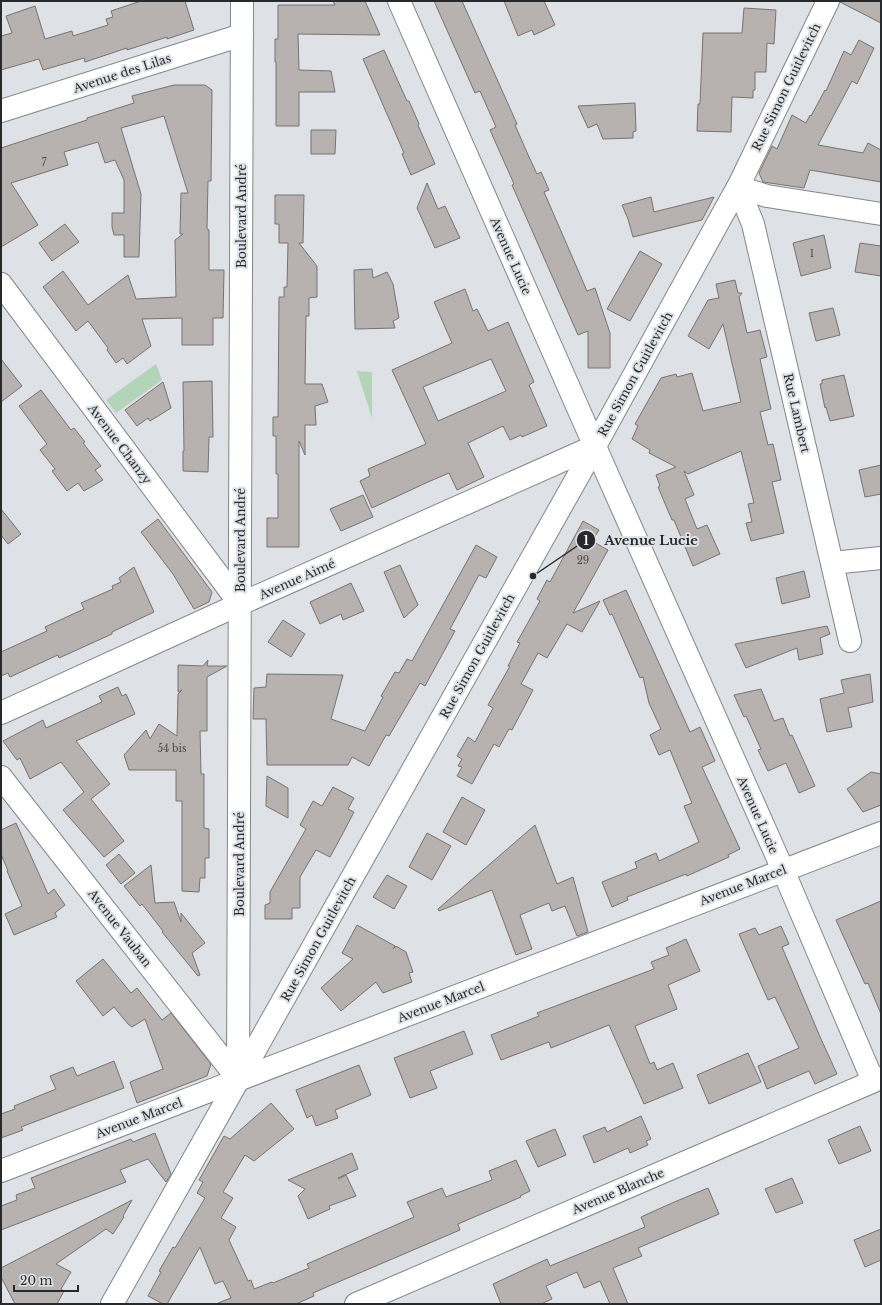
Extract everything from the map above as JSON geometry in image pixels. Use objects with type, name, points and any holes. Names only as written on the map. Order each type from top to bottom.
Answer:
[{"type":"street","name":"Boulevard André","points":[[238,1079],[242,1]]},
{"type":"street","name":"Avenue Lucie","points":[[400,1],[595,446],[877,1080]]},
{"type":"street","name":"Rue Simon Guitlevitch","points":[[112,1304],[595,446],[738,187],[828,1]]},
{"type":"street","name":"Avenue des Lilas","points":[[1,111],[242,35]]},
{"type":"street","points":[[738,187],[767,196],[881,214]]},
{"type":"street","name":"Rue Lambert","points":[[738,187],[753,224],[850,641]]},
{"type":"street","name":"Avenue Chanzy","points":[[1,284],[240,604]]},
{"type":"street","name":"Avenue Aimé","points":[[1,713],[240,604],[595,446]]},
{"type":"street","points":[[832,563],[881,558]]},
{"type":"street","name":"Avenue Vauban","points":[[1,777],[238,1079]]},
{"type":"street","name":"Avenue Marcel","points":[[1,1171],[881,833]]},
{"type":"street","name":"Avenue Blanche","points":[[356,1304],[877,1080]]},
{"type":"green space","points":[[156,364],[162,380],[116,413],[106,400]]},
{"type":"green space","points":[[357,371],[372,372],[372,418]]},
{"type":"building","points":[[141,1],[185,1],[194,30],[127,50],[127,48],[85,62],[84,58],[43,70],[39,59],[1,70],[1,36],[12,33],[6,16],[35,6],[45,39],[72,31],[73,36],[108,25],[106,19],[113,17],[111,11]]},
{"type":"building","points":[[333,1],[365,1],[380,35],[298,34],[299,70],[331,71],[335,92],[299,92],[299,126],[276,126],[275,39],[278,39],[278,5],[335,5]]},
{"type":"building","points":[[434,1],[462,1],[517,124],[515,125],[529,157],[537,174],[541,172],[549,190],[544,192],[587,291],[595,288],[610,333],[610,368],[588,368],[588,331],[578,335],[512,185],[514,184],[490,130],[496,127],[480,91],[475,93]]},
{"type":"building","points":[[504,1],[544,1],[555,25],[534,35],[532,30],[518,36]]},
{"type":"building","points":[[881,1],[881,23],[840,2]]},
{"type":"building","points":[[744,8],[776,10],[774,44],[767,43],[766,72],[755,72],[755,90],[753,90],[753,98],[732,97],[731,132],[697,131],[698,104],[700,104],[703,33],[742,33]]},
{"type":"building","points":[[859,40],[874,48],[857,84],[852,81],[818,145],[863,153],[868,143],[881,150],[881,182],[810,170],[804,188],[763,182],[759,173],[772,146],[777,149],[792,115],[806,123],[825,90],[826,91],[844,51],[851,55]]},
{"type":"building","points":[[384,50],[407,101],[409,101],[435,164],[411,175],[402,154],[404,153],[363,59]]},
{"type":"building","points":[[174,85],[205,85],[212,90],[211,181],[208,181],[207,229],[209,230],[209,270],[224,270],[223,318],[213,318],[213,345],[182,345],[182,318],[142,319],[151,346],[127,364],[123,358],[116,363],[107,350],[108,348],[88,321],[76,331],[43,287],[63,271],[88,305],[128,275],[136,299],[176,297],[175,240],[183,234],[180,234],[181,193],[188,193],[164,116],[121,128],[141,194],[139,257],[124,257],[124,235],[114,235],[112,227],[112,213],[124,213],[124,180],[115,160],[105,163],[98,142],[64,152],[68,165],[11,183],[38,225],[1,247],[1,148],[134,103],[132,96]]},
{"type":"building","points":[[635,103],[636,131],[633,132],[633,138],[603,139],[597,124],[588,128],[578,106]]},
{"type":"building","points":[[311,130],[336,130],[335,154],[311,154]]},
{"type":"building","points":[[427,183],[438,209],[445,206],[460,238],[435,248],[417,208]]},
{"type":"building","points":[[275,195],[304,195],[303,243],[299,243],[317,266],[317,297],[309,298],[309,316],[306,316],[305,384],[322,384],[328,402],[315,406],[316,425],[305,425],[305,455],[299,441],[299,547],[267,547],[267,518],[278,518],[278,474],[276,474],[276,436],[273,436],[273,417],[278,417],[279,297],[284,297],[284,287],[287,287],[288,243],[279,243],[279,224],[275,224]]},
{"type":"building","points":[[651,197],[654,212],[714,197],[702,220],[633,237],[622,205]]},
{"type":"building","points":[[65,224],[79,242],[52,261],[39,243]]},
{"type":"building","points":[[824,235],[831,268],[801,276],[793,243]]},
{"type":"building","points":[[860,243],[881,246],[881,276],[855,272]]},
{"type":"building","points":[[640,251],[662,264],[630,321],[607,309]]},
{"type":"building","points":[[372,269],[373,278],[387,272],[393,284],[399,318],[393,321],[395,328],[355,329],[354,270]]},
{"type":"building","points":[[735,280],[738,293],[742,293],[739,297],[747,333],[760,330],[767,357],[760,359],[771,409],[760,412],[768,445],[773,444],[781,480],[772,482],[784,533],[751,541],[746,523],[752,522],[748,504],[754,503],[741,451],[688,474],[684,471],[694,495],[685,499],[697,529],[707,525],[720,554],[693,566],[674,520],[672,520],[658,487],[660,486],[656,475],[676,467],[649,453],[650,450],[632,439],[638,426],[635,424],[661,378],[676,374],[677,377],[692,373],[703,411],[741,402],[723,324],[709,349],[688,336],[708,300],[719,298],[716,284]]},
{"type":"building","points":[[465,289],[473,311],[477,309],[488,331],[508,322],[534,382],[529,385],[547,426],[522,437],[521,435],[510,440],[503,426],[468,443],[484,477],[457,490],[449,473],[372,508],[360,481],[370,476],[368,469],[426,444],[392,370],[452,343],[434,302]],"holes":[[[491,359],[506,391],[438,421],[423,387]]]},
{"type":"building","points":[[833,308],[840,335],[816,341],[809,313]]},
{"type":"building","points":[[1,359],[22,386],[1,402]]},
{"type":"building","points":[[844,375],[854,416],[830,421],[826,407],[825,408],[820,384],[822,384],[822,380]]},
{"type":"building","points":[[212,381],[213,437],[209,437],[208,472],[183,471],[183,382]]},
{"type":"building","points":[[163,382],[171,408],[150,421],[148,418],[137,426],[125,410]]},
{"type":"building","points":[[41,390],[71,430],[74,428],[85,442],[83,443],[101,466],[95,470],[103,480],[84,491],[78,483],[67,491],[52,471],[55,469],[40,450],[47,444],[19,406]]},
{"type":"building","points":[[881,465],[881,494],[865,497],[859,470]]},
{"type":"building","points":[[363,495],[373,517],[341,531],[330,509]]},
{"type":"building","points":[[1,509],[21,534],[8,544],[1,535]]},
{"type":"building","points":[[158,519],[212,592],[209,602],[194,609],[173,574],[141,532]]},
{"type":"building","points":[[583,521],[599,530],[592,541],[608,550],[573,613],[600,601],[582,632],[567,624],[547,658],[538,653],[521,684],[533,690],[512,730],[509,729],[499,747],[494,744],[472,784],[457,776],[462,767],[458,766],[462,759],[457,756],[468,737],[475,742],[493,708],[488,705],[510,666],[508,666],[520,643],[517,642],[540,601],[537,599],[547,580],[550,582]]},
{"type":"building","points":[[476,545],[497,557],[486,578],[479,575],[450,629],[455,631],[425,686],[420,683],[389,736],[386,735],[369,766],[352,757],[348,765],[267,765],[266,719],[253,719],[254,688],[266,687],[267,674],[343,675],[331,719],[365,731],[383,697],[381,696],[395,672],[399,673],[407,659],[412,661]]},
{"type":"building","points":[[400,565],[418,605],[404,618],[384,572]]},
{"type":"building","points":[[134,567],[154,612],[112,632],[112,634],[59,658],[58,655],[10,677],[8,673],[1,676],[1,652],[47,631],[45,627],[84,609],[81,603],[113,589],[112,586],[121,582],[119,578]]},
{"type":"building","points":[[804,571],[810,597],[782,604],[776,578]]},
{"type":"building","points":[[351,583],[364,611],[343,620],[341,614],[320,624],[310,602]]},
{"type":"building","points":[[626,590],[690,732],[700,727],[715,761],[702,767],[740,849],[728,855],[729,857],[687,876],[686,874],[627,897],[628,900],[612,907],[602,882],[637,868],[635,862],[656,853],[659,861],[699,842],[684,806],[692,803],[670,750],[659,755],[650,735],[661,729],[649,703],[643,677],[640,678],[612,614],[610,615],[603,600]]},
{"type":"building","points":[[283,620],[305,634],[291,657],[268,642]]},
{"type":"building","points":[[827,626],[830,634],[820,638],[823,654],[799,660],[797,648],[746,668],[735,644]]},
{"type":"building","points":[[208,660],[207,666],[227,666],[207,677],[207,731],[200,731],[201,774],[204,774],[204,828],[209,829],[209,858],[205,858],[205,878],[200,878],[199,892],[182,891],[182,801],[176,801],[176,770],[129,770],[124,755],[146,730],[150,739],[159,724],[177,736],[178,694],[182,690],[178,692],[178,665],[203,666]]},
{"type":"building","points":[[870,674],[873,702],[848,708],[852,727],[827,732],[820,699],[844,693],[841,680]]},
{"type":"building","points":[[118,687],[122,696],[126,694],[135,714],[76,741],[110,784],[91,799],[124,841],[104,857],[63,810],[84,792],[61,762],[30,779],[20,758],[17,760],[3,741],[43,720],[46,728],[102,702],[99,696]]},
{"type":"building","points":[[761,689],[774,721],[783,718],[790,736],[792,735],[815,786],[799,793],[786,763],[768,771],[758,750],[761,749],[746,716],[744,717],[734,695]]},
{"type":"building","points":[[871,772],[881,774],[881,805],[863,812],[847,789]]},
{"type":"building","points":[[267,776],[288,788],[288,818],[266,806]]},
{"type":"building","points":[[333,787],[354,798],[348,809],[354,812],[330,857],[316,850],[300,877],[300,908],[292,908],[292,919],[265,919],[265,905],[270,903],[270,892],[306,829],[300,825],[313,801],[322,806]]},
{"type":"building","points":[[462,797],[485,810],[466,845],[443,832]]},
{"type":"building","points":[[16,823],[48,894],[54,889],[65,905],[55,913],[57,917],[14,935],[5,914],[22,906],[1,854],[1,830]]},
{"type":"building","points":[[535,825],[557,884],[573,877],[588,932],[577,936],[565,906],[552,911],[549,903],[520,915],[532,949],[516,955],[492,890],[439,911],[438,909]]},
{"type":"building","points":[[427,833],[451,846],[432,880],[409,867]]},
{"type":"building","points":[[119,854],[135,873],[121,884],[106,865]]},
{"type":"building","points":[[151,865],[155,903],[174,902],[181,922],[181,913],[205,943],[192,953],[200,975],[198,976],[162,932],[163,931],[142,904],[140,906],[124,886]]},
{"type":"building","points":[[387,875],[407,886],[394,909],[373,897]]},
{"type":"building","points":[[881,901],[881,1014],[868,983],[865,984],[836,920]]},
{"type":"building","points":[[357,925],[395,946],[393,949],[396,946],[406,952],[413,972],[409,973],[412,982],[383,993],[376,982],[341,1011],[321,988],[353,959],[342,953]]},
{"type":"building","points":[[781,926],[789,944],[782,947],[837,1074],[815,1084],[809,1071],[767,1089],[758,1066],[799,1048],[775,997],[768,1000],[739,934],[755,928],[759,935]]},
{"type":"building","points":[[686,939],[700,971],[668,985],[677,1009],[635,1026],[650,1064],[654,1062],[657,1070],[673,1063],[683,1088],[644,1104],[609,1025],[551,1048],[549,1042],[501,1060],[491,1035],[539,1016],[537,1013],[654,969],[651,962],[669,955],[666,948]]},
{"type":"building","points":[[103,959],[131,993],[137,988],[162,1020],[171,1013],[211,1064],[207,1076],[137,1103],[130,1082],[163,1069],[145,1019],[132,1027],[114,1007],[103,1016],[76,981]]},
{"type":"building","points":[[464,1031],[473,1054],[430,1071],[437,1088],[410,1098],[394,1058]]},
{"type":"building","points":[[748,1053],[761,1082],[709,1104],[697,1075]]},
{"type":"building","points":[[114,1061],[124,1088],[21,1127],[23,1130],[1,1138],[1,1114],[15,1109],[14,1106],[56,1089],[50,1076],[73,1067],[77,1076]]},
{"type":"building","points":[[359,1065],[371,1095],[335,1110],[338,1118],[316,1126],[312,1115],[307,1118],[296,1090]]},
{"type":"building","points":[[271,1103],[294,1129],[254,1161],[245,1155],[223,1192],[233,1198],[221,1218],[236,1227],[229,1240],[248,1281],[251,1280],[254,1289],[309,1268],[307,1264],[414,1217],[407,1202],[442,1188],[446,1197],[492,1180],[489,1171],[516,1160],[530,1191],[520,1196],[521,1197],[458,1224],[460,1230],[313,1293],[314,1296],[296,1304],[218,1304],[231,1298],[223,1281],[215,1284],[200,1247],[167,1304],[163,1304],[148,1296],[161,1272],[159,1271],[173,1247],[175,1248],[205,1198],[197,1193],[203,1182],[199,1180],[224,1136],[230,1139]]},
{"type":"building","points":[[641,1116],[651,1139],[646,1141],[648,1145],[630,1153],[628,1148],[594,1163],[583,1136],[605,1127],[607,1132]]},
{"type":"building","points":[[860,1126],[871,1151],[839,1164],[828,1140]]},
{"type":"building","points":[[555,1129],[566,1155],[538,1167],[526,1141]]},
{"type":"building","points":[[155,1133],[171,1174],[166,1182],[148,1159],[120,1170],[126,1182],[1,1230],[1,1206],[17,1200],[16,1195],[35,1188],[31,1178],[131,1139],[133,1142]]},
{"type":"building","points":[[352,1153],[358,1169],[338,1178],[339,1179],[346,1175],[356,1196],[329,1206],[330,1209],[308,1219],[298,1196],[305,1189],[288,1180]]},
{"type":"building","points":[[792,1178],[803,1203],[776,1213],[765,1189]]},
{"type":"building","points":[[708,1188],[719,1214],[638,1248],[642,1256],[613,1268],[628,1304],[610,1304],[600,1281],[584,1288],[577,1272],[546,1286],[552,1299],[541,1304],[501,1304],[493,1284],[547,1259],[550,1266],[645,1227],[641,1217]]},
{"type":"building","points":[[132,1200],[123,1216],[124,1217],[113,1234],[106,1229],[56,1264],[71,1272],[61,1289],[64,1291],[57,1304],[15,1304],[1,1277],[1,1268]]},
{"type":"building","points":[[881,1229],[881,1260],[865,1267],[854,1240]]},
{"type":"place","name":"Avenue Lucie","points":[[533,576]]}]
